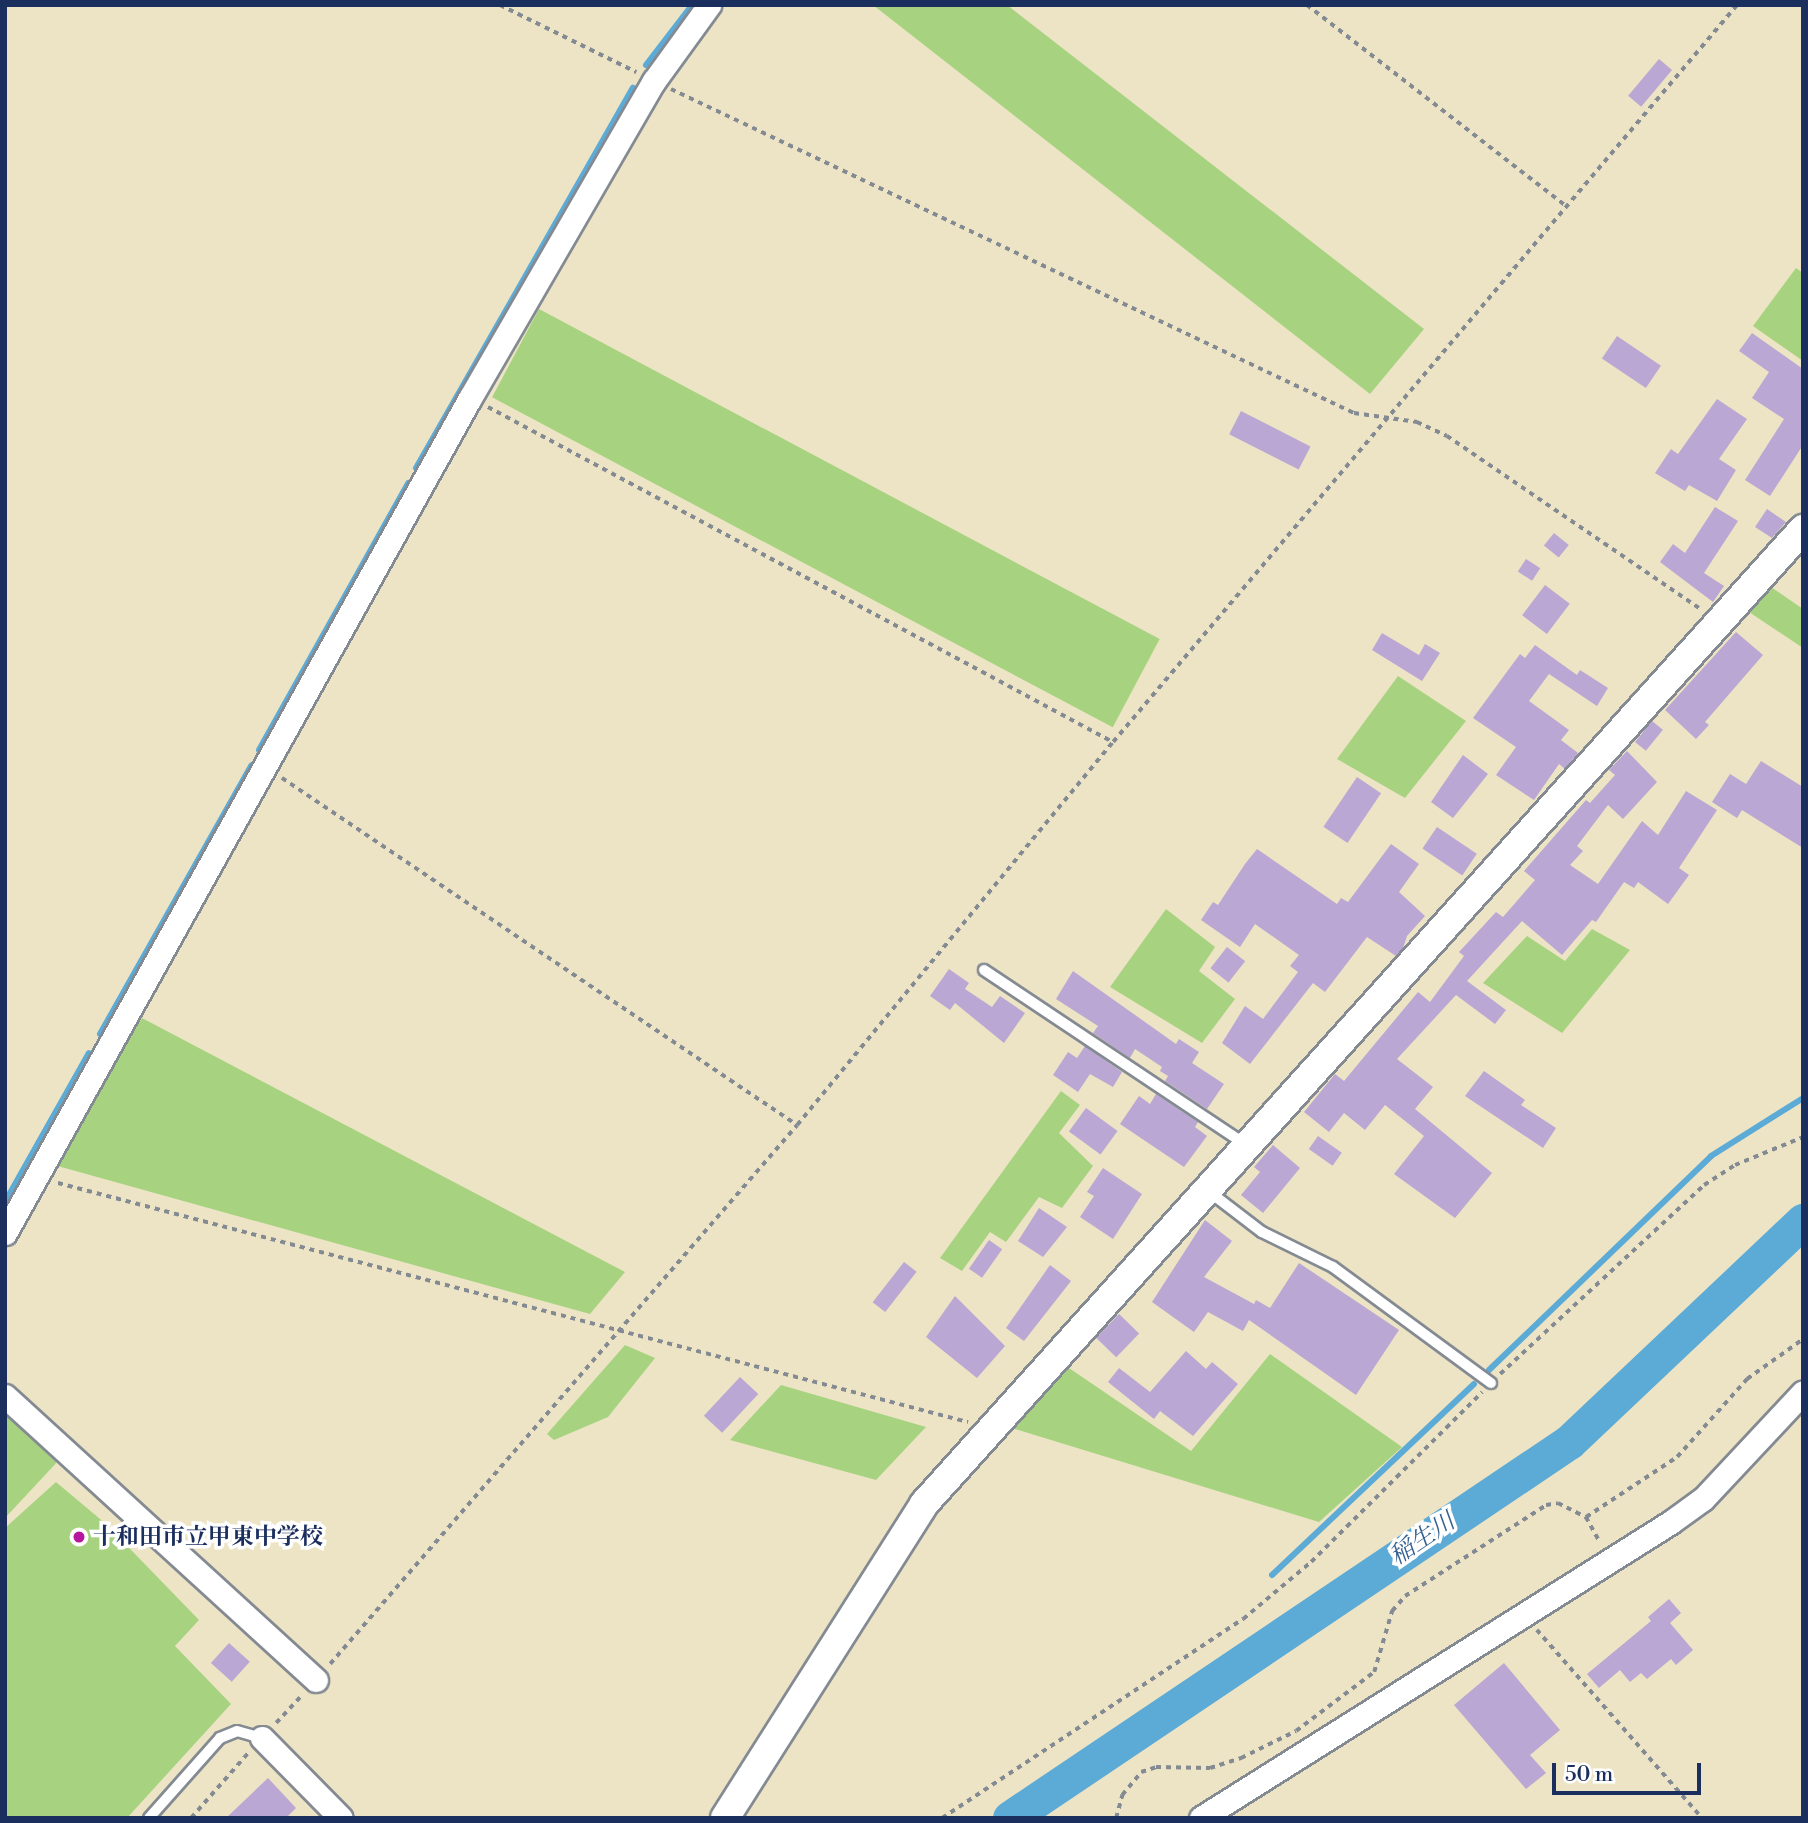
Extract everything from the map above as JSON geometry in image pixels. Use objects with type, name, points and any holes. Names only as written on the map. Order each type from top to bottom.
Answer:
[{"type":"street","points":[[5,1233],[470,398],[654,81],[709,5]]},
{"type":"street","points":[[725,1818],[924,1504],[988,1428],[1803,528]]},
{"type":"street","points":[[1201,1818],[1703,1499],[1803,1392]]},
{"type":"street","points":[[5,1396],[316,1680]]},
{"type":"street","points":[[262,1738],[341,1818]]},
{"type":"lane","points":[[984,970],[1245,1144]]},
{"type":"lane","points":[[1205,1189],[1262,1232],[1333,1267],[1491,1383]]},
{"type":"lane","points":[[149,1818],[220,1738],[237,1731],[262,1738]]},
{"type":"path","points":[[500,5],[654,81],[1354,413],[1417,422],[1447,436],[1718,621]]},
{"type":"path","points":[[1307,5],[1566,206]]},
{"type":"path","points":[[191,1818],[316,1680],[797,1125],[1113,742],[1737,5]]},
{"type":"path","points":[[470,398],[1113,742]]},
{"type":"path","points":[[265,767],[797,1125]]},
{"type":"path","points":[[942,1818],[1243,1619],[1311,1562],[1491,1383],[1704,1185],[1735,1164],[1803,1137]]},
{"type":"path","points":[[35,1177],[988,1428]]},
{"type":"path","points":[[1586,1517],[1676,1457],[1746,1380],[1803,1339]]},
{"type":"path","points":[[1116,1818],[1131,1780],[1141,1772],[1194,1769],[1241,1758],[1296,1731],[1374,1672],[1392,1611],[1405,1596],[1546,1505],[1569,1506],[1586,1517],[1610,1559]]},
{"type":"path","points":[[1523,1615],[1702,1818]]},
{"type":"green space","points":[[873,5],[1007,5],[1424,329],[1370,394]]},
{"type":"green space","points":[[1796,268],[1803,273],[1803,361],[1753,326]]},
{"type":"green space","points":[[539,309],[1160,639],[1113,727],[492,397]]},
{"type":"green space","points":[[1771,587],[1803,609],[1803,648],[1749,612]]},
{"type":"green space","points":[[1398,676],[1466,721],[1405,798],[1337,759]]},
{"type":"green space","points":[[1166,909],[1215,947],[1199,971],[1235,999],[1202,1043],[1110,987]]},
{"type":"green space","points":[[1592,929],[1630,950],[1562,1033],[1483,983],[1527,936],[1565,961]]},
{"type":"green space","points":[[142,1018],[625,1272],[590,1314],[54,1165]]},
{"type":"green space","points":[[1061,1091],[1080,1105],[1059,1133],[1093,1166],[1062,1208],[1039,1197],[1006,1242],[990,1232],[962,1271],[940,1258]]},
{"type":"green space","points":[[625,1345],[655,1358],[608,1417],[554,1440],[547,1434]]},
{"type":"green space","points":[[1270,1354],[1402,1447],[1319,1522],[1005,1426],[1066,1366],[1191,1451]]},
{"type":"green space","points":[[781,1385],[926,1427],[876,1480],[730,1440]]},
{"type":"green space","points":[[5,1412],[59,1460],[5,1518]]},
{"type":"green space","name":"十和田市立甲東中学校","points":[[56,1482],[106,1524],[199,1620],[175,1646],[231,1704],[127,1818],[5,1818],[5,1528]]},
{"type":"building","points":[[1659,59],[1672,70],[1641,107],[1628,96]]},
{"type":"building","points":[[1752,333],[1803,369],[1803,445],[1770,496],[1745,480],[1784,419],[1752,398],[1769,372],[1739,351]]},
{"type":"building","points":[[1617,336],[1661,366],[1646,388],[1602,358]]},
{"type":"building","points":[[1717,399],[1747,419],[1719,459],[1736,470],[1717,501],[1689,485],[1685,491],[1655,473],[1671,449],[1678,454]]},
{"type":"building","points":[[1241,411],[1310,446],[1299,470],[1229,434]]},
{"type":"building","points":[[1715,507],[1738,521],[1704,573],[1724,586],[1713,602],[1660,562],[1673,544],[1685,553]]},
{"type":"building","points":[[1767,509],[1786,522],[1772,538],[1755,527]]},
{"type":"building","points":[[1554,533],[1569,545],[1559,557],[1544,545]]},
{"type":"building","points":[[1526,559],[1540,568],[1532,581],[1518,572]]},
{"type":"building","points":[[1545,585],[1570,604],[1547,634],[1522,615]]},
{"type":"building","points":[[1736,632],[1763,655],[1705,722],[1709,725],[1696,739],[1665,710]]},
{"type":"building","points":[[1382,633],[1419,655],[1425,644],[1440,653],[1422,681],[1372,650]]},
{"type":"building","points":[[1535,645],[1577,675],[1580,670],[1608,688],[1597,706],[1549,674],[1529,701],[1569,730],[1561,740],[1578,753],[1565,769],[1559,764],[1534,800],[1496,775],[1516,747],[1473,718],[1520,654],[1525,658]]},
{"type":"building","points":[[1652,721],[1663,730],[1646,751],[1635,742]]},
{"type":"building","points":[[1627,751],[1657,782],[1623,819],[1608,805],[1577,846],[1583,851],[1570,865],[1598,884],[1642,821],[1658,835],[1686,791],[1717,810],[1679,868],[1689,875],[1668,904],[1638,882],[1634,888],[1624,882],[1596,922],[1592,920],[1562,955],[1522,921],[1467,981],[1506,1010],[1495,1024],[1456,995],[1397,1059],[1433,1087],[1415,1109],[1492,1173],[1455,1218],[1394,1174],[1424,1136],[1385,1105],[1365,1130],[1344,1113],[1329,1132],[1304,1112],[1335,1074],[1344,1081],[1418,992],[1430,1002],[1464,956],[1459,952],[1496,912],[1503,917],[1535,880],[1524,871],[1586,800],[1590,803],[1615,775],[1609,770]]},
{"type":"building","points":[[1463,755],[1488,774],[1453,818],[1431,802]]},
{"type":"building","points":[[1761,761],[1803,787],[1803,848],[1742,810],[1737,818],[1712,802],[1730,774],[1746,784]]},
{"type":"building","points":[[1357,777],[1381,793],[1347,843],[1323,827]]},
{"type":"building","points":[[1437,827],[1477,854],[1462,875],[1422,849]]},
{"type":"building","points":[[1391,844],[1419,864],[1399,892],[1425,916],[1407,936],[1403,948],[1396,956],[1367,937],[1325,992],[1313,983],[1250,1064],[1222,1043],[1245,1006],[1263,1019],[1298,972],[1290,966],[1299,955],[1255,924],[1240,947],[1201,920],[1213,902],[1218,905],[1257,849],[1337,904],[1341,898],[1348,902]]},
{"type":"building","points":[[1227,947],[1245,961],[1229,982],[1210,968]]},
{"type":"building","points":[[949,969],[969,983],[965,989],[992,1007],[1000,996],[1025,1013],[1004,1043],[955,1003],[950,1010],[930,996]]},
{"type":"building","points":[[1073,971],[1176,1044],[1179,1039],[1199,1052],[1192,1063],[1224,1084],[1207,1109],[1165,1081],[1168,1076],[1160,1071],[1162,1067],[1135,1049],[1130,1058],[1093,1033],[1098,1026],[1056,999]]},
{"type":"building","points":[[1085,1046],[1122,1072],[1113,1087],[1090,1074],[1078,1092],[1053,1075],[1068,1052],[1077,1058]]},
{"type":"building","points":[[1484,1071],[1525,1100],[1521,1105],[1556,1128],[1543,1148],[1465,1096]]},
{"type":"building","points":[[1156,1094],[1198,1122],[1195,1127],[1207,1136],[1184,1167],[1120,1124],[1139,1096],[1150,1104]]},
{"type":"building","points":[[1086,1108],[1118,1131],[1101,1154],[1069,1131]]},
{"type":"building","points":[[1318,1136],[1342,1153],[1333,1166],[1309,1149]]},
{"type":"building","points":[[1273,1145],[1300,1168],[1263,1213],[1241,1195],[1260,1172],[1254,1167]]},
{"type":"building","points":[[1103,1168],[1142,1194],[1113,1239],[1080,1217],[1094,1196],[1087,1192]]},
{"type":"building","points":[[1039,1208],[1067,1227],[1043,1257],[1018,1241]]},
{"type":"building","points":[[1205,1220],[1232,1241],[1204,1277],[1254,1304],[1256,1300],[1270,1308],[1299,1263],[1399,1330],[1356,1395],[1249,1320],[1243,1331],[1208,1312],[1194,1332],[1152,1302]]},
{"type":"building","points":[[989,1240],[1002,1249],[982,1278],[969,1269]]},
{"type":"building","points":[[904,1262],[917,1272],[885,1312],[873,1302]]},
{"type":"building","points":[[1050,1265],[1071,1281],[1024,1341],[1006,1328]]},
{"type":"building","points":[[955,1296],[1005,1346],[977,1378],[926,1337]]},
{"type":"building","points":[[1119,1314],[1139,1333],[1116,1357],[1096,1338]]},
{"type":"building","points":[[1186,1351],[1206,1369],[1212,1362],[1238,1384],[1193,1436],[1160,1411],[1154,1419],[1108,1382],[1119,1368],[1150,1392]]},
{"type":"building","points":[[740,1377],[758,1394],[722,1433],[704,1416]]},
{"type":"building","points":[[1669,1599],[1681,1613],[1670,1623],[1693,1650],[1676,1665],[1671,1659],[1647,1679],[1641,1673],[1630,1682],[1620,1670],[1599,1688],[1587,1674],[1651,1621],[1648,1617]]},
{"type":"building","points":[[229,1643],[250,1662],[232,1682],[211,1663]]},
{"type":"building","points":[[1504,1663],[1560,1730],[1530,1755],[1546,1773],[1526,1789],[1454,1705]]},
{"type":"building","points":[[268,1778],[296,1808],[286,1818],[226,1818]]},
{"type":"waterway","points":[[646,65],[692,5]]},
{"type":"waterway","points":[[416,468],[633,87]]},
{"type":"waterway","points":[[259,750],[408,483]]},
{"type":"waterway","points":[[100,1034],[251,766]]},
{"type":"waterway","points":[[5,1202],[89,1053]]},
{"type":"waterway","points":[[1489,1370],[1711,1156],[1803,1098]]},
{"type":"waterway","name":"稲生川","points":[[1010,1818],[1569,1442],[1803,1221]]},
{"type":"waterway","points":[[1272,1575],[1474,1384]]},
{"type":"place","name":"十和田市立甲東中学校","points":[[79,1537]]}]
